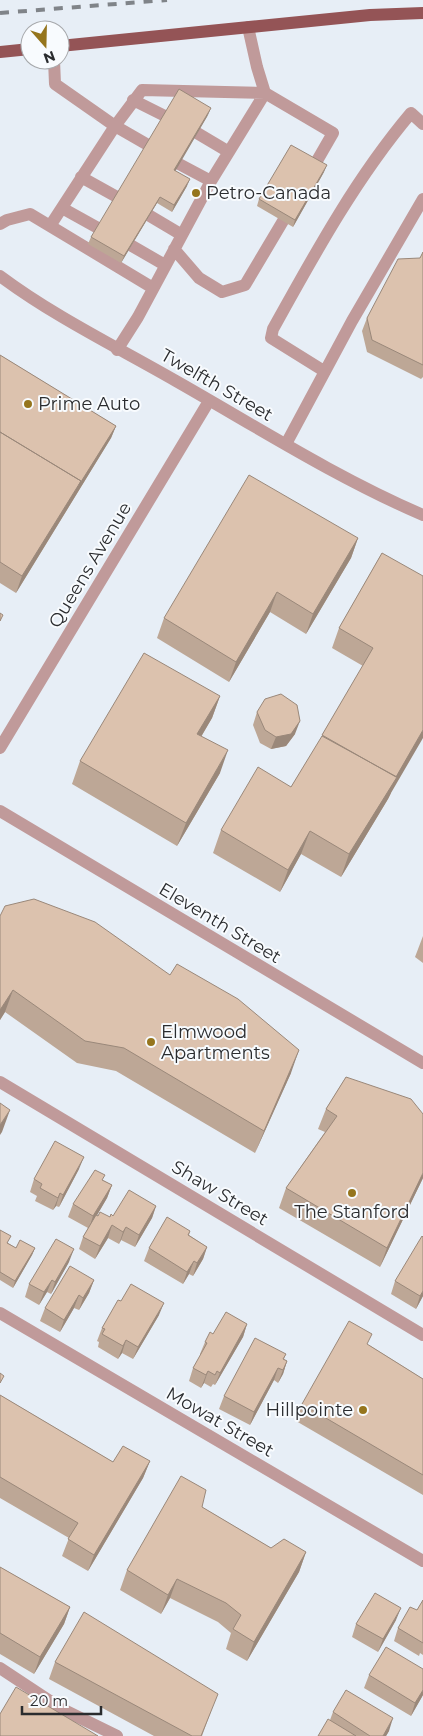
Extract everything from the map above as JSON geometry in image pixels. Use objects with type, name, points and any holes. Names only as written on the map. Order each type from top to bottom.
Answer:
[{"type":"main road","points":[[70,45],[370,15],[423,13]]},
{"type":"main road","points":[[0,52],[20,50]]},
{"type":"street","points":[[248,27],[256,67],[265,93]]},
{"type":"street","points":[[54,70],[55,84],[115,126],[148,145]]},
{"type":"street","points":[[50,226],[115,126],[142,90],[265,93],[333,133],[314,166]]},
{"type":"street","points":[[117,350],[211,181],[265,93]]},
{"type":"street","points":[[133,100],[165,116]]},
{"type":"street","points":[[324,372],[271,338],[273,330],[319,246],[390,138],[411,113],[423,124]]},
{"type":"street","points":[[198,133],[229,152]]},
{"type":"street","points":[[179,164],[211,181]]},
{"type":"street","points":[[81,177],[117,197]]},
{"type":"street","points":[[286,444],[324,372],[423,199]]},
{"type":"street","points":[[62,208],[98,228]]},
{"type":"street","points":[[0,224],[7,220],[30,214],[153,288]]},
{"type":"street","points":[[150,216],[182,235]]},
{"type":"street","points":[[174,249],[199,278],[222,292],[245,285],[283,221]]},
{"type":"street","points":[[132,246],[165,265]]},
{"type":"street","name":"Twelfth Street","points":[[0,276],[23,293],[117,350],[286,444],[423,515]]},
{"type":"street","name":"Queens Avenue","points":[[0,748],[209,401]]},
{"type":"street","name":"Eleventh Street","points":[[0,811],[423,1063]]},
{"type":"street","name":"Shaw Street","points":[[0,1082],[423,1335]]},
{"type":"street","name":"Mowat Street","points":[[0,1313],[423,1561]]},
{"type":"street","points":[[0,1668],[62,1709],[117,1736]]},
{"type":"building","points":[[179,89],[211,108],[174,170],[190,179],[174,205],[160,197],[124,256],[91,237]]},
{"type":"building","points":[[291,145],[327,165],[295,220],[259,199]]},
{"type":"building","points":[[423,252],[423,365],[372,340],[367,318],[398,259],[420,258]]},
{"type":"building","name":"Prime Auto","points":[[0,355],[116,426],[79,485],[81,481],[0,432]]},
{"type":"building","points":[[0,432],[81,481],[22,576],[0,562]]},
{"type":"building","points":[[249,475],[358,538],[313,614],[277,592],[236,662],[164,618]]},
{"type":"building","points":[[382,553],[423,576],[423,730],[396,777],[322,735],[373,648],[339,628]]},
{"type":"building","points":[[144,653],[220,696],[197,734],[228,750],[186,823],[80,761]]},
{"type":"building","points":[[281,694],[297,705],[300,721],[291,734],[276,737],[265,730],[257,712],[265,699]]},
{"type":"building","points":[[322,736],[397,777],[349,854],[310,831],[288,870],[221,830],[258,767],[291,787]]},
{"type":"building","name":"Elmwood Apartments","points":[[34,899],[95,922],[170,975],[177,964],[238,999],[299,1050],[264,1131],[124,1048],[85,1041],[13,990],[0,1010],[0,916],[5,906]]},
{"type":"building","name":"The Stanford","points":[[346,1077],[411,1099],[423,1114],[423,1173],[387,1248],[286,1188],[337,1116],[326,1109]]},
{"type":"building","points":[[0,1103],[10,1110],[0,1125]]},
{"type":"building","points":[[55,1141],[84,1157],[63,1195],[60,1193],[58,1198],[40,1188],[42,1184],[34,1179]]},
{"type":"building","points":[[95,1170],[105,1175],[102,1180],[112,1185],[93,1216],[73,1204]]},
{"type":"building","points":[[129,1190],[156,1206],[139,1235],[126,1227],[123,1232],[112,1225],[100,1246],[83,1237],[96,1215],[98,1216],[100,1212],[110,1217],[111,1214],[113,1216]]},
{"type":"building","points":[[167,1217],[190,1231],[188,1235],[207,1247],[197,1263],[194,1261],[187,1272],[149,1248]]},
{"type":"building","points":[[0,1230],[11,1236],[7,1243],[16,1248],[20,1240],[35,1248],[15,1281],[0,1272]]},
{"type":"building","points":[[422,1236],[423,1291],[420,1296],[395,1281]]},
{"type":"building","points":[[56,1239],[74,1249],[55,1282],[52,1280],[44,1292],[29,1284]]},
{"type":"building","points":[[70,1266],[94,1280],[83,1298],[79,1295],[64,1320],[45,1308]]},
{"type":"building","points":[[131,1284],[164,1303],[138,1347],[126,1340],[123,1346],[102,1334],[105,1329],[102,1328],[118,1300],[121,1301]]},
{"type":"building","points":[[226,1312],[247,1324],[220,1373],[217,1371],[215,1375],[208,1371],[206,1375],[193,1368],[207,1343],[205,1342],[210,1332],[213,1334]]},
{"type":"building","name":"Hillpointe","points":[[349,1321],[372,1334],[367,1344],[423,1379],[423,1475],[302,1404]]},
{"type":"building","points":[[255,1338],[286,1354],[283,1359],[287,1361],[283,1370],[278,1368],[254,1412],[224,1396]]},
{"type":"building","points":[[0,1373],[4,1376],[0,1383]]},
{"type":"building","points":[[0,1395],[113,1462],[123,1446],[150,1461],[94,1555],[68,1539],[78,1523],[0,1477]]},
{"type":"building","points":[[181,1476],[206,1490],[202,1507],[271,1548],[284,1539],[306,1552],[254,1642],[233,1629],[241,1615],[226,1603],[177,1579],[168,1595],[127,1570]]},
{"type":"building","points":[[0,1567],[70,1607],[40,1657],[0,1633]]},
{"type":"building","points":[[375,1593],[401,1608],[383,1639],[356,1624]]},
{"type":"building","points":[[423,1600],[423,1643],[398,1628],[410,1607],[417,1610]]},
{"type":"building","points":[[84,1612],[218,1694],[201,1736],[192,1736],[55,1662]]},
{"type":"building","points":[[386,1647],[423,1669],[423,1690],[415,1703],[369,1675]]},
{"type":"building","points":[[16,1687],[98,1736],[0,1736],[0,1714]]},
{"type":"building","points":[[346,1690],[393,1718],[383,1736],[370,1736],[333,1712]]},
{"type":"building","points":[[328,1719],[356,1736],[318,1736]]},
{"type":"railway","points":[[0,13],[167,0]]},
{"type":"place","name":"Petro-Canada","points":[[196,193]]},
{"type":"place","name":"Prime Auto","points":[[28,404]]},
{"type":"place","name":"Elmwood Apartments","points":[[151,1042]]},
{"type":"place","name":"The Stanford","points":[[352,1193]]},
{"type":"place","name":"Hillpointe","points":[[363,1410]]}]
